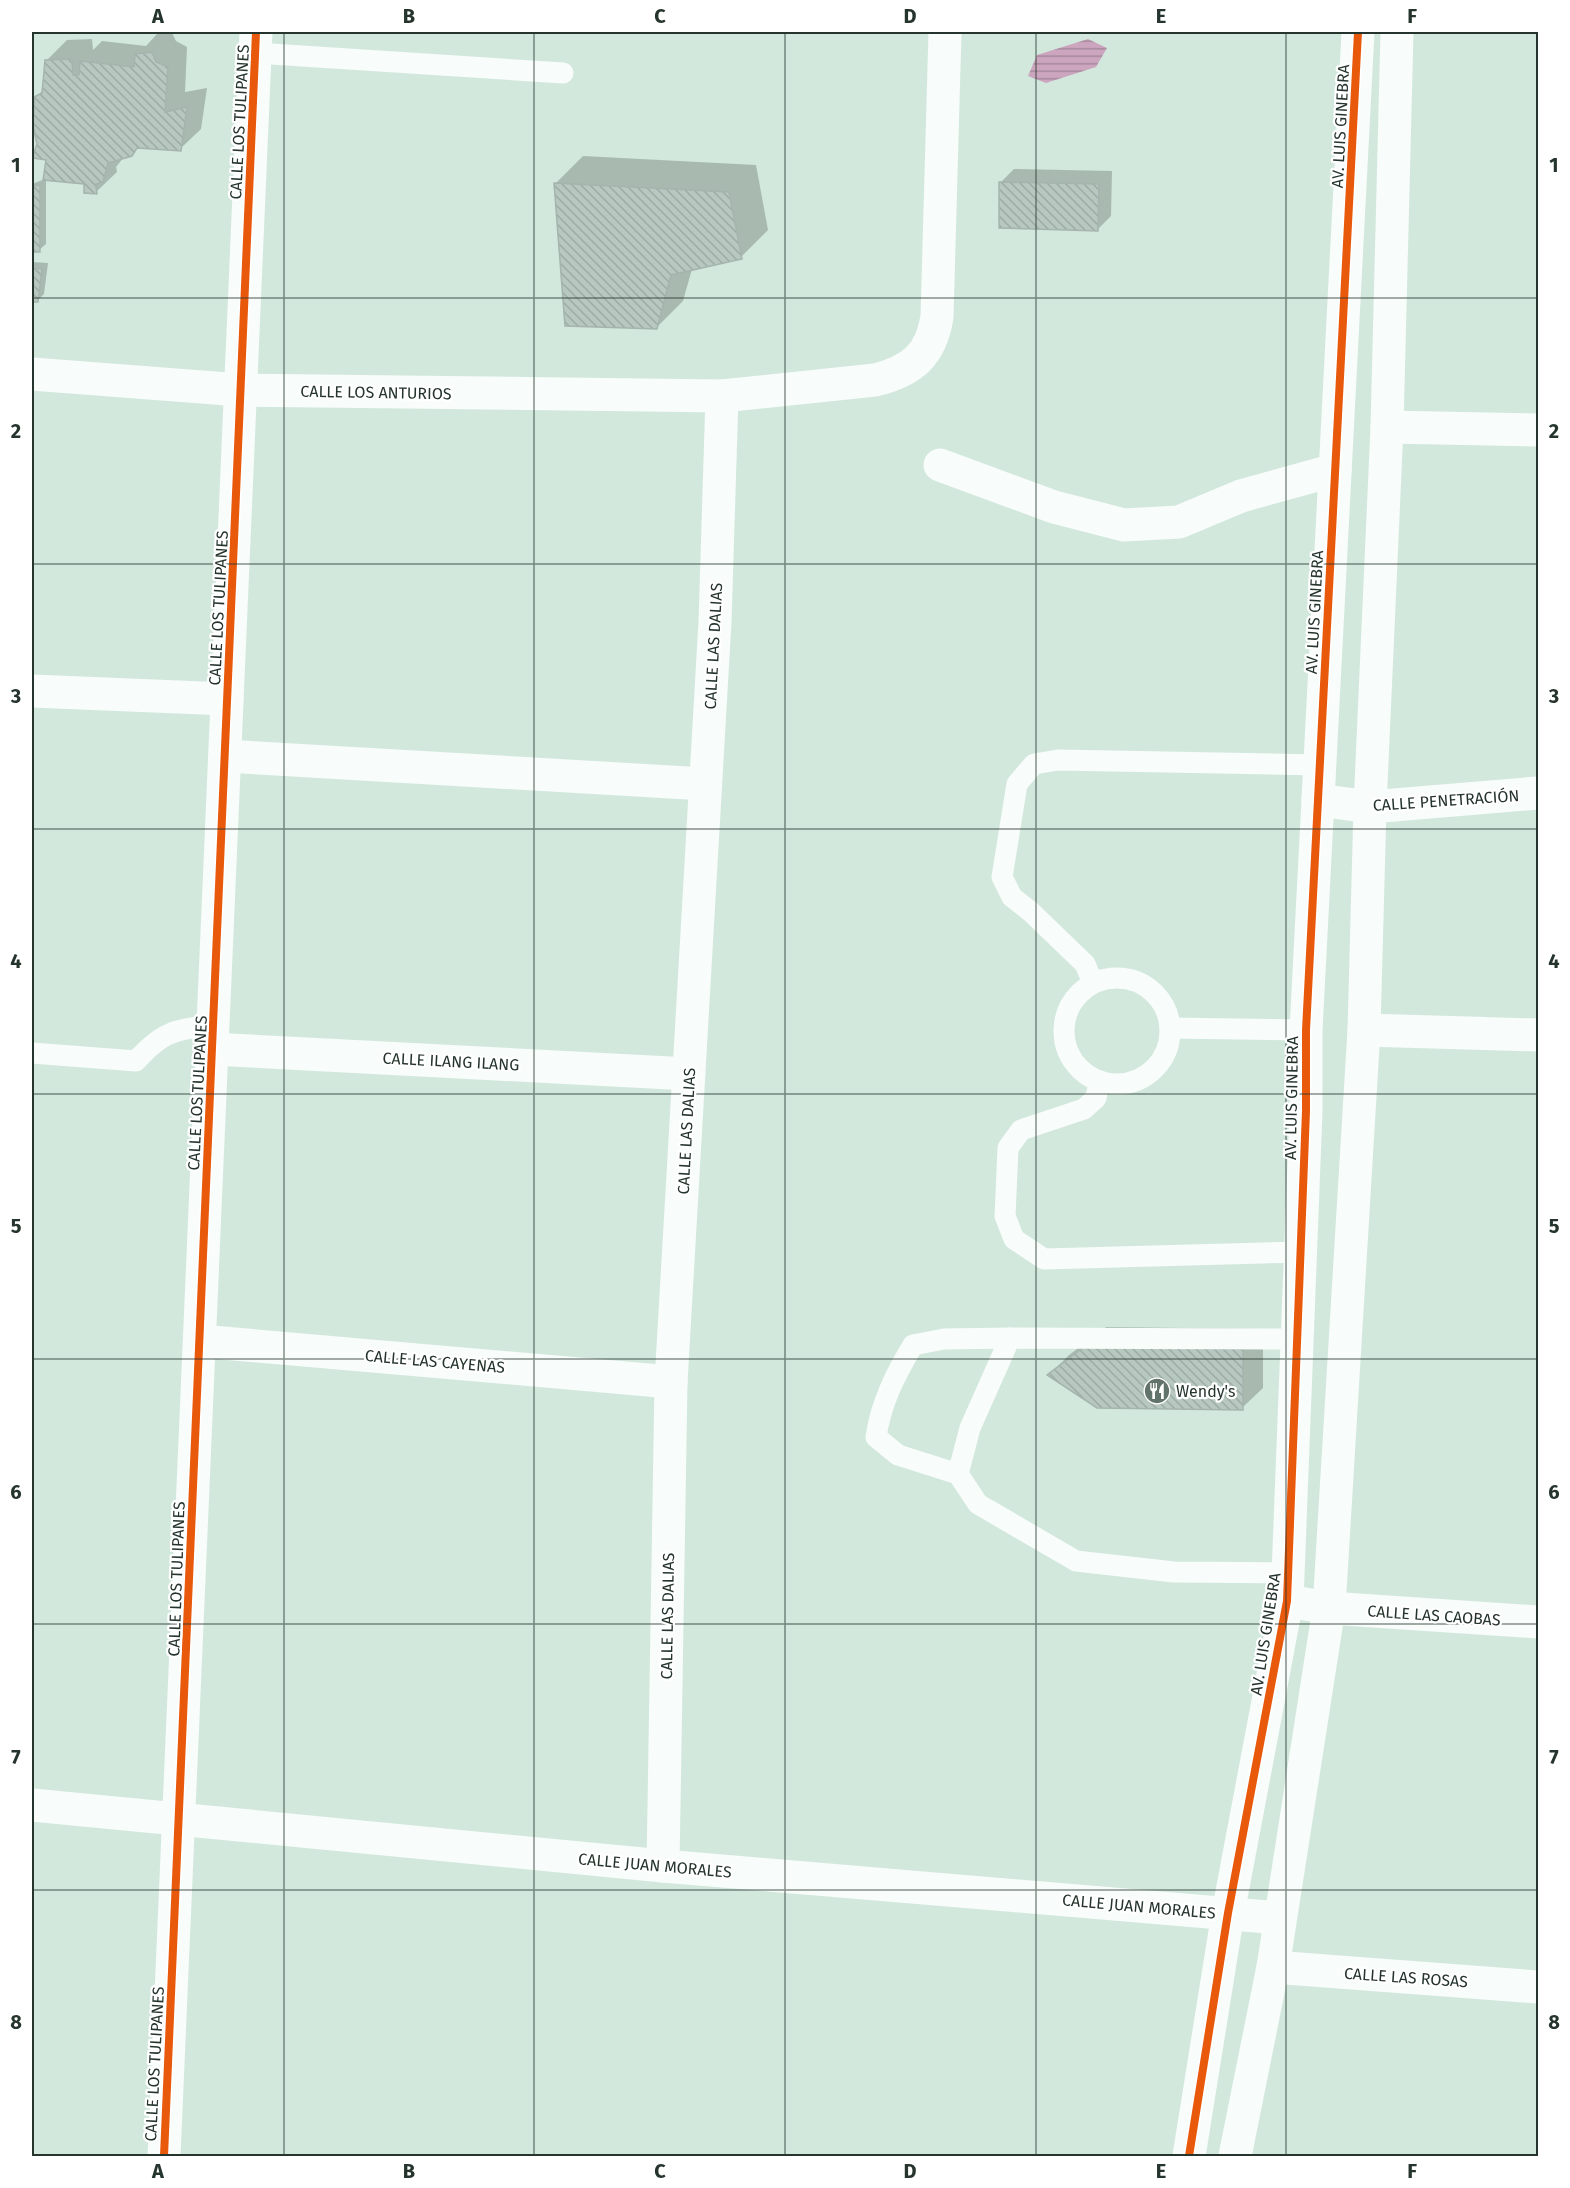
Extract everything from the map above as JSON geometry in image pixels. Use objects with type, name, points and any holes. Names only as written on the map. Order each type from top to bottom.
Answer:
[{"type":"street","name":"CALLE LOS ANTURIOS","points":[[32,374],[241,390],[722,396],[875,380],[900,374],[920,358],[934,339],[938,317],[945,32]]},
{"type":"street","name":"AV. LUIS GINEBRA","points":[[1189,2157],[1228,1913],[1288,1587],[1301,1252],[1306,1030],[1358,32]]},
{"type":"street","points":[[1235,2157],[1273,1967],[1329,1608],[1364,1030],[1370,807],[1387,426],[1397,32]]},
{"type":"street","name":"CALLE LOS TULIPANES","points":[[164,2157],[256,42]]},
{"type":"street","name":"CALLE LAS DALIAS","points":[[663,1866],[671,1382],[715,622],[722,396]]},
{"type":"street","points":[[1387,426],[1539,430]]},
{"type":"street","points":[[940,465],[1054,507],[1124,525],[1179,522],[1241,496],[1335,470]]},
{"type":"street","points":[[32,692],[227,699]]},
{"type":"street","points":[[225,756],[705,784]]},
{"type":"street","name":"CALLE PENETRACIÓN","points":[[1318,800],[1370,807],[1539,793]]},
{"type":"street","points":[[1364,1030],[1539,1035]]},
{"type":"street","name":"CALLE ILANG ILANG","points":[[213,1037],[689,1074]]},
{"type":"street","name":"CALLE LAS CAYENAS","points":[[200,1341],[671,1382]]},
{"type":"street","name":"CALLE LAS CAOBAS","points":[[1288,1587],[1329,1608],[1539,1623]]},
{"type":"street","name":"CALLE JUAN MORALES","points":[[32,1805],[663,1866],[1280,1918]]},
{"type":"street","name":"CALLE LAS ROSAS","points":[[1273,1967],[1539,1987]]},
{"type":"lane","points":[[256,42],[563,73]]},
{"type":"lane","points":[[1093,983],[1085,964],[1012,897],[1002,877],[1017,784],[1034,764],[1058,760],[1320,765]]},
{"type":"lane","points":[[1113,977],[1134,981],[1152,991],[1165,1008],[1170,1028],[1167,1048],[1157,1067],[1140,1079],[1121,1085],[1099,1082],[1082,1071],[1069,1055],[1063,1035],[1066,1014],[1076,996],[1093,983],[1113,977]]},
{"type":"lane","points":[[1170,1028],[1306,1030]]},
{"type":"lane","points":[[32,1053],[136,1061],[152,1044],[175,1030],[213,1037]]},
{"type":"lane","points":[[1099,1082],[1096,1098],[1084,1109],[1021,1130],[1008,1148],[1005,1216],[1014,1239],[1044,1259],[1301,1252]]},
{"type":"lane","points":[[958,1474],[970,1428],[1010,1338]]},
{"type":"lane","points":[[1288,1587],[1076,1561],[978,1504],[958,1474],[898,1455],[876,1437],[880,1411],[898,1370],[913,1345],[944,1339],[1297,1339]]},
{"type":"shaded area","points":[[1088,39],[1107,48],[1096,67],[1046,83],[1028,76],[1037,55]]},
{"type":"building","points":[[152,52],[156,62],[168,67],[165,112],[187,107],[181,151],[137,148],[132,156],[108,163],[103,182],[96,184],[97,194],[84,193],[84,184],[43,180],[46,160],[32,158],[37,144],[33,126],[34,97],[42,93],[45,60],[72,59],[73,75],[79,75],[80,61],[134,67],[135,54]]},
{"type":"building","points":[[999,182],[1099,184],[1098,231],[999,228]]},
{"type":"building","points":[[554,183],[729,192],[742,259],[671,275],[657,329],[565,326]]},
{"type":"building","points":[[40,185],[40,252],[32,252],[32,186]]},
{"type":"building","points":[[32,268],[42,269],[38,302],[32,302]]},
{"type":"building","name":"Wendy's","points":[[1084,1347],[1243,1349],[1243,1410],[1097,1408],[1047,1375]]},
{"type":"cycle path","points":[[164,2156],[256,32]]},
{"type":"cycle path","points":[[1189,2156],[1228,1913],[1287,1601],[1306,1111],[1306,1030],[1358,32]]},
{"type":"place","name":"Wendy's","points":[[1157,1391]]}]
